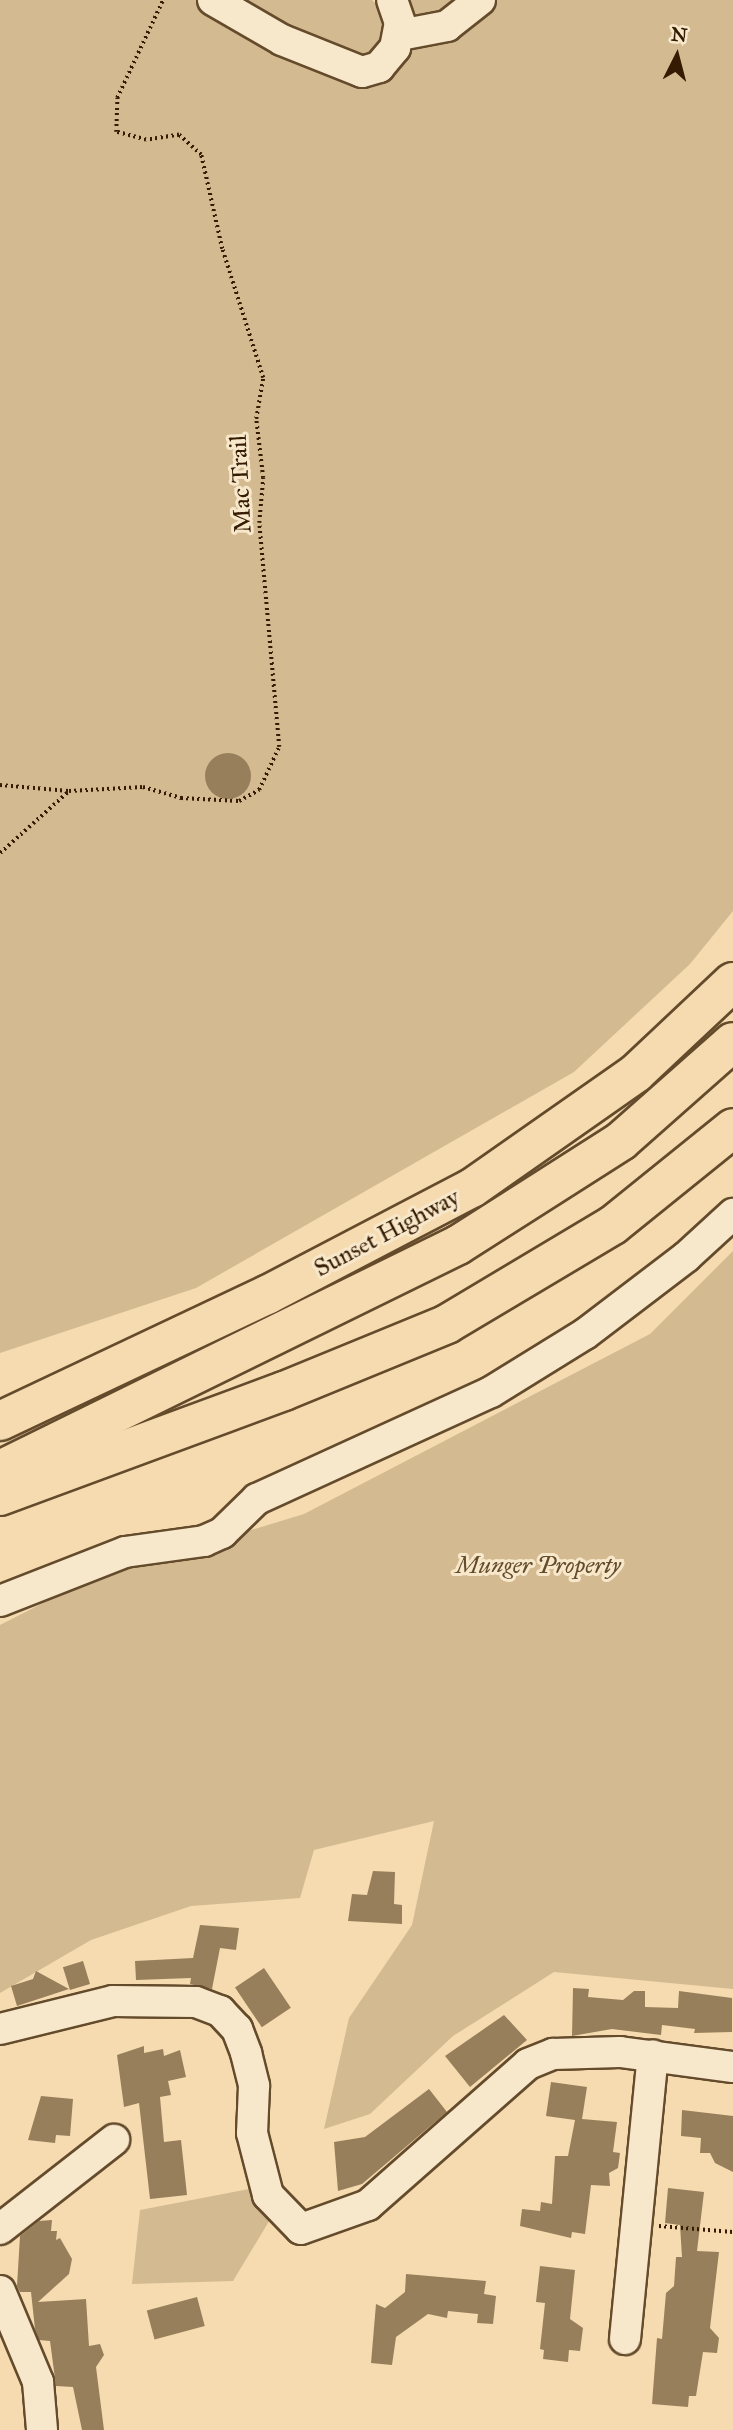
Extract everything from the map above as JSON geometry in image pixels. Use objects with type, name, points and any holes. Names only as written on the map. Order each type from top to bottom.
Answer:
[{"type":"highway","name":"Sunset Highway","points":[[0,1421],[267,1295],[472,1188],[636,1073],[733,982]]},
{"type":"highway","name":"Sunset Highway","points":[[0,1470],[458,1245],[621,1141],[733,1042]]},
{"type":"highway","points":[[0,1496],[284,1391],[447,1324],[613,1225],[733,1128]]},
{"type":"street","points":[[213,0],[282,40],[351,71],[379,67],[400,35],[447,26],[480,0]]},
{"type":"street","points":[[392,0],[400,35]]},
{"type":"street","points":[[0,1601],[125,1552],[204,1541],[222,1533],[257,1499],[491,1392],[585,1334],[733,1214]]},
{"type":"street","points":[[0,2029],[113,2001],[196,2002],[220,2011],[237,2029],[246,2053],[254,2086],[252,2133],[268,2195],[301,2229],[368,2204],[528,2064],[581,2051],[653,2055],[733,2067]]},
{"type":"street","points":[[625,2339],[653,2055]]},
{"type":"street","points":[[0,2229],[114,2140]]},
{"type":"street","points":[[0,2291],[38,2382],[42,2430]]},
{"type":"path","name":"Mac Trail","points":[[0,785],[69,791],[142,787],[181,798],[239,801],[259,790],[279,747],[260,523],[263,478],[256,419],[262,378],[222,250],[201,155],[179,135],[146,140],[116,132],[117,98],[163,0]]},
{"type":"path","points":[[0,853],[69,791]]},
{"type":"path","points":[[659,2226],[733,2232]]},
{"type":"green space","points":[[0,0],[372,0],[403,30],[408,0],[733,0],[733,911],[690,964],[574,1072],[196,1288],[0,1353]]},
{"type":"green space","name":"Munger Property","points":[[733,1251],[733,1989],[554,1972],[453,2036],[370,2114],[324,2129],[349,2018],[412,1925],[434,1821],[314,1850],[300,1898],[191,1906],[91,1940],[0,1993],[0,1625],[90,1579],[304,1514],[650,1334]]},
{"type":"green space","points":[[249,2189],[271,2218],[233,2281],[132,2284],[140,2210]]},
{"type":"building","points":[[228,753],[237,754],[244,760],[250,767],[250,785],[244,792],[237,798],[228,799],[219,798],[212,792],[206,785],[205,776],[206,767],[212,760],[219,754]]},
{"type":"building","points":[[373,1871],[395,1872],[394,1904],[402,1905],[402,1924],[348,1921],[352,1894],[367,1895]]},
{"type":"building","points":[[200,1925],[239,1928],[236,1950],[220,1948],[212,1989],[190,1984],[191,1978],[136,1980],[135,1961],[193,1958]]},
{"type":"building","points":[[83,1961],[90,1984],[70,1990],[63,1967]]},
{"type":"building","points":[[264,1968],[291,2008],[262,2027],[235,1988]]},
{"type":"building","points":[[36,1971],[69,1989],[17,2006],[11,1986],[33,1979]]},
{"type":"building","points":[[573,1988],[589,1989],[588,1997],[623,2000],[634,1991],[645,1991],[645,2007],[678,2008],[679,1991],[732,1998],[732,2032],[694,2033],[695,2029],[662,2025],[661,2035],[612,2029],[572,2036]]},
{"type":"building","points":[[504,2015],[527,2040],[470,2087],[445,2056]]},
{"type":"building","points":[[144,2046],[144,2053],[163,2049],[164,2056],[180,2050],[186,2077],[168,2081],[171,2095],[160,2097],[164,2142],[181,2140],[187,2195],[150,2199],[139,2103],[124,2107],[117,2055]]},
{"type":"building","points":[[551,2082],[587,2087],[582,2119],[617,2122],[613,2152],[620,2153],[618,2168],[609,2173],[610,2186],[591,2185],[585,2234],[572,2232],[571,2238],[520,2226],[522,2209],[540,2211],[541,2202],[552,2204],[555,2156],[568,2156],[575,2120],[546,2116]]},
{"type":"building","points":[[429,2089],[447,2112],[362,2184],[338,2191],[334,2142],[365,2137]]},
{"type":"building","points":[[41,2096],[73,2099],[70,2136],[56,2135],[55,2143],[28,2140]]},
{"type":"building","points":[[682,2110],[733,2116],[733,2172],[715,2163],[710,2153],[700,2153],[701,2138],[681,2136]]},
{"type":"building","points":[[668,2188],[704,2192],[697,2251],[719,2252],[710,2328],[719,2338],[717,2353],[703,2352],[696,2396],[689,2396],[688,2407],[652,2404],[657,2338],[662,2339],[666,2293],[674,2286],[676,2257],[682,2257],[680,2225],[665,2223]]},
{"type":"building","points":[[52,2220],[51,2231],[57,2231],[56,2240],[60,2238],[72,2259],[69,2274],[38,2302],[86,2299],[89,2346],[100,2344],[104,2355],[96,2367],[104,2430],[82,2430],[73,2387],[56,2386],[50,2341],[39,2340],[35,2329],[31,2292],[20,2292],[17,2286],[20,2236],[39,2221]]},
{"type":"building","points":[[540,2266],[575,2270],[570,2319],[583,2328],[580,2351],[569,2350],[568,2362],[543,2359],[544,2350],[540,2349],[545,2303],[536,2302]]},
{"type":"building","points":[[406,2274],[486,2281],[484,2294],[496,2296],[493,2324],[477,2323],[478,2314],[448,2311],[447,2318],[428,2314],[396,2337],[392,2365],[371,2363],[376,2304],[385,2308],[405,2292]]},
{"type":"building","points":[[197,2297],[205,2326],[155,2339],[147,2310]]}]
